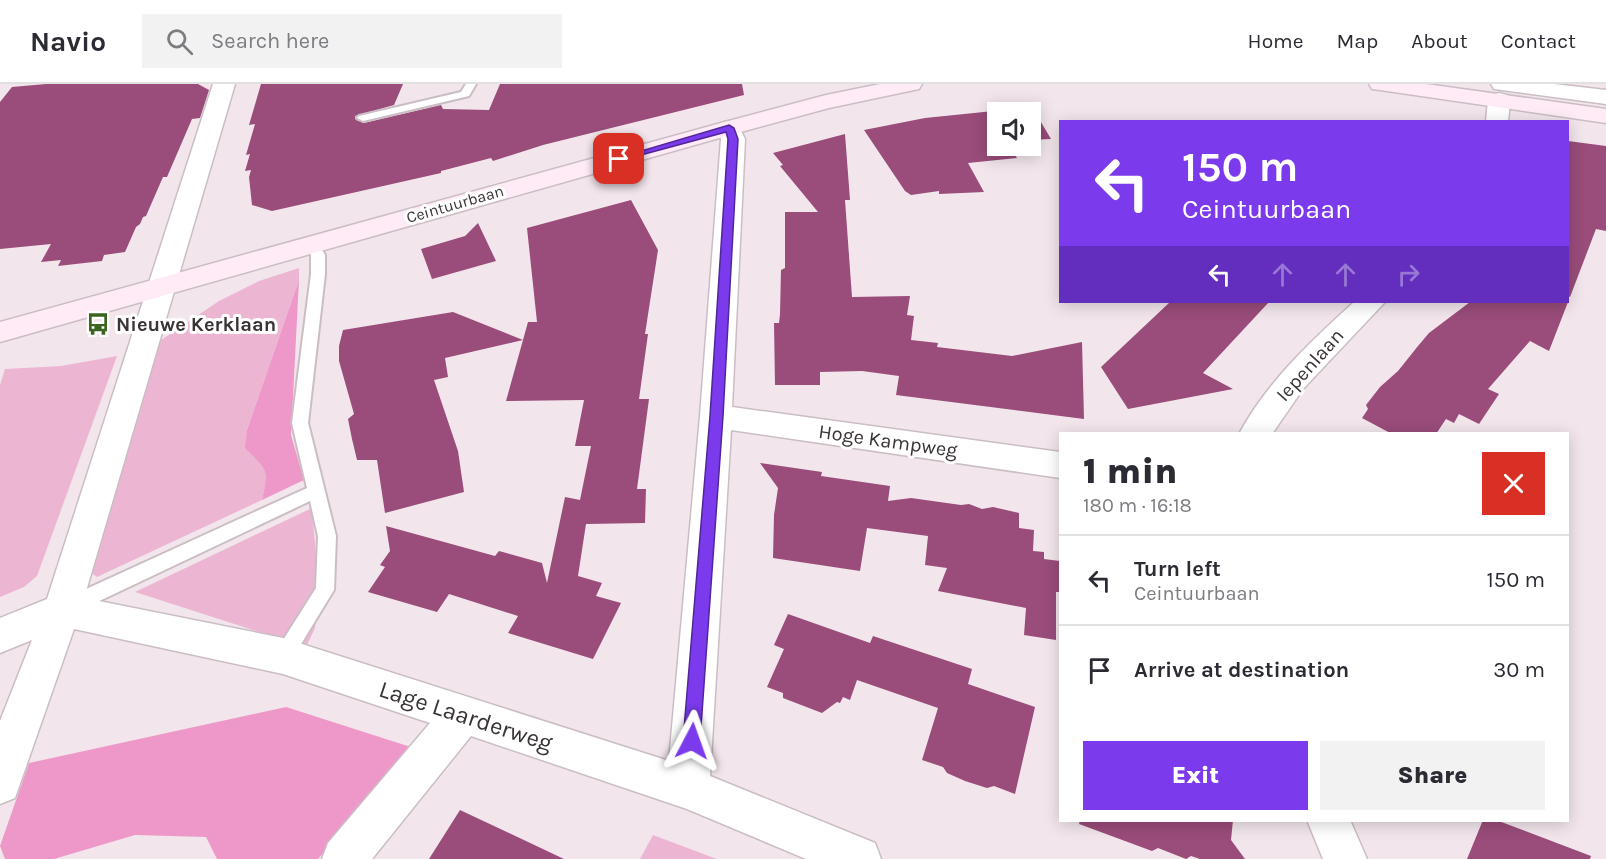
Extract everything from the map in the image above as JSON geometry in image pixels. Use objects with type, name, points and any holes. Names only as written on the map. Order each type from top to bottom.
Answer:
[{"type":"main road","name":"Ceintuurbaan","points":[[0,332],[162,286],[315,250],[729,128],[826,102],[911,84]]},
{"type":"main road","points":[[1380,84],[1606,116]]},
{"type":"street","points":[[0,783],[7,756],[62,610],[169,269],[224,84]]},
{"type":"street","points":[[1499,102],[1606,97]]},
{"type":"street","points":[[688,788],[716,416],[733,139],[729,128]]},
{"type":"street","name":"Iepenlaan","points":[[1256,432],[1266,413],[1340,331],[1370,303]]},
{"type":"street","name":"Hoge Kampweg","points":[[716,416],[1059,465]]},
{"type":"street","points":[[0,636],[62,610]]},
{"type":"street","name":"Lage Laarderweg","points":[[62,610],[283,656],[688,788],[859,859]]},
{"type":"street","points":[[344,859],[462,716]]},
{"type":"street","points":[[1329,822],[1345,859]]},
{"type":"lane","points":[[363,118],[465,94],[471,84]]},
{"type":"lane","points":[[283,656],[325,590],[327,536],[300,423],[315,250]]},
{"type":"lane","points":[[62,610],[316,491]]},
{"type":"shaded area","points":[[299,268],[299,280],[247,430],[246,448],[262,466],[266,475],[262,500],[97,577],[86,569],[161,340],[219,301],[259,281]]},
{"type":"shaded area","points":[[299,280],[291,435],[304,480],[262,500],[264,470],[245,448],[247,430]]},
{"type":"shaded area","points":[[117,356],[37,576],[24,587],[0,597],[0,385],[5,369],[61,366]]},
{"type":"shaded area","points":[[312,508],[319,590],[315,628],[306,647],[135,592]]},
{"type":"shaded area","points":[[286,707],[417,749],[318,859],[217,859],[206,837],[135,835],[54,859],[5,859],[0,846],[29,763]]},
{"type":"shaded area","points":[[653,835],[717,859],[640,859]]},
{"type":"building","points":[[46,84],[198,84],[209,90],[200,118],[192,119],[167,177],[163,177],[146,216],[136,227],[125,252],[104,255],[102,261],[58,266],[61,260],[41,262],[51,244],[0,249],[0,102],[12,87]]},
{"type":"building","points":[[261,84],[403,84],[394,105],[355,116],[356,120],[364,123],[441,105],[443,109],[489,110],[500,84],[742,84],[744,95],[543,145],[493,161],[491,158],[441,171],[441,173],[272,211],[252,205],[249,177],[251,170],[245,171],[250,154],[246,155],[255,124],[249,125]]},
{"type":"building","points":[[987,112],[987,156],[1016,156],[1017,158],[968,163],[984,192],[939,194],[939,191],[911,195],[905,191],[864,130],[925,118]]},
{"type":"building","points":[[1041,122],[1051,139],[1041,139]]},
{"type":"building","points":[[845,134],[850,200],[845,200],[852,297],[910,296],[907,315],[914,316],[911,340],[938,343],[937,347],[1012,356],[1082,342],[1084,419],[896,395],[899,376],[862,371],[820,372],[820,385],[775,385],[774,323],[779,323],[781,270],[785,268],[785,212],[818,212],[780,166],[783,165],[773,153]]},
{"type":"building","points":[[1569,141],[1606,146],[1606,231],[1596,229],[1570,297]]},
{"type":"building","points":[[631,200],[658,250],[645,334],[648,334],[639,399],[649,399],[637,489],[646,489],[645,523],[586,524],[578,576],[602,583],[596,596],[621,603],[593,659],[508,633],[518,616],[449,594],[437,612],[368,592],[385,567],[380,565],[390,551],[386,526],[495,556],[499,551],[542,563],[547,583],[565,497],[580,500],[591,446],[575,446],[584,400],[506,401],[528,322],[537,322],[527,228]]},
{"type":"building","points":[[478,223],[496,261],[432,279],[421,249],[465,236]]},
{"type":"building","points":[[1169,303],[1268,303],[1203,373],[1233,389],[1128,409],[1101,367]]},
{"type":"building","points":[[1469,303],[1568,303],[1549,351],[1530,341],[1488,389],[1499,394],[1479,424],[1459,414],[1454,423],[1446,419],[1437,432],[1388,432],[1362,418],[1368,409],[1366,405],[1380,387],[1398,371],[1429,333]]},
{"type":"building","points":[[453,312],[523,340],[445,358],[448,377],[434,380],[458,451],[464,492],[385,513],[377,460],[357,460],[352,439],[348,419],[354,414],[339,361],[339,346],[343,330]]},
{"type":"building","points":[[760,463],[822,472],[821,476],[890,486],[888,501],[911,498],[961,505],[969,504],[982,509],[993,507],[1019,513],[1019,528],[1034,530],[1033,551],[1044,552],[1044,559],[1059,561],[1059,592],[1056,592],[1056,640],[1024,635],[1026,608],[938,591],[947,568],[925,565],[928,536],[867,528],[860,571],[773,558],[774,515],[778,488]]},
{"type":"building","points":[[788,614],[870,643],[873,636],[972,669],[968,684],[1035,707],[1015,794],[994,786],[987,788],[965,781],[947,773],[943,767],[922,760],[938,708],[857,680],[850,700],[843,697],[840,703],[837,702],[822,713],[783,698],[783,693],[767,687],[784,649],[774,645]]},
{"type":"building","points":[[460,810],[564,859],[429,859]]},
{"type":"building","points":[[1080,822],[1233,822],[1231,840],[1245,859],[1200,859],[1191,856],[1186,859],[1158,848],[1152,851],[1079,824]]},
{"type":"building","points":[[1482,822],[1501,822],[1591,856],[1590,859],[1467,859]]},
{"type":"place","name":"Nieuwe Kerklaan","points":[[98,324]]},
{"type":"route","points":[[619,159],[729,128],[733,139],[716,416],[692,741]]}]
